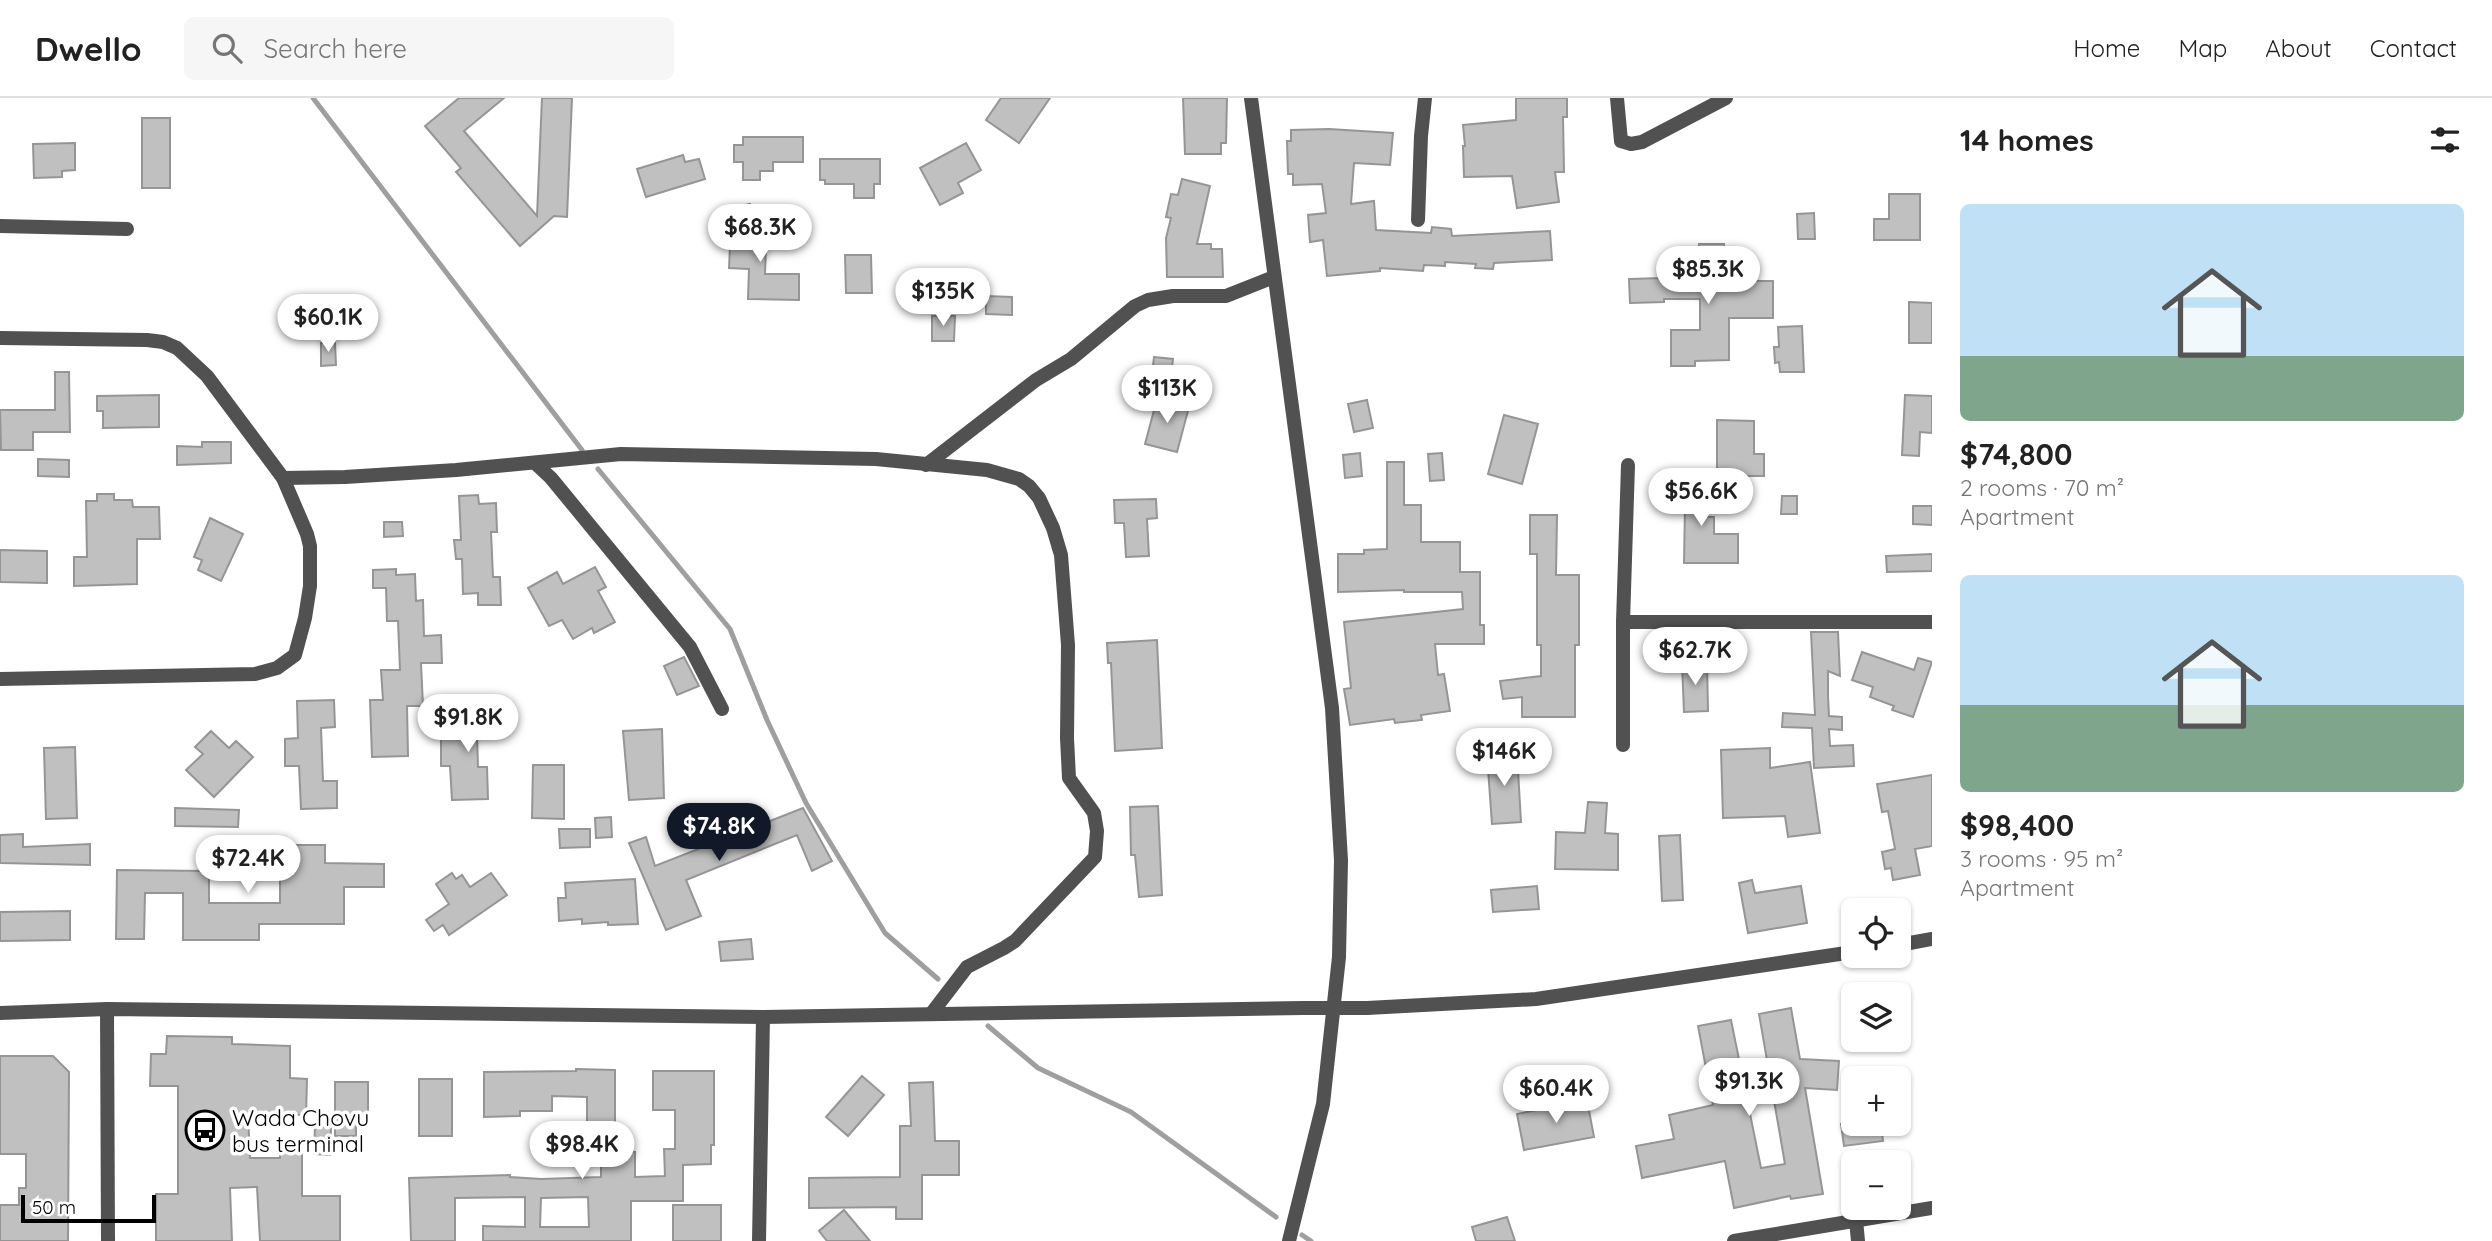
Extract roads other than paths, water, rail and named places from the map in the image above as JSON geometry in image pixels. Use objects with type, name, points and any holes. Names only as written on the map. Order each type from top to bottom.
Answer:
[{"type":"street","points":[[1251,98],[1332,708],[1341,860],[1339,957],[1323,1104],[1289,1241]]},
{"type":"street","points":[[1418,220],[1425,98]]},
{"type":"street","points":[[1617,98],[1621,141],[1631,144],[1642,142],[1726,98]]},
{"type":"street","points":[[0,226],[127,229]]},
{"type":"street","points":[[926,465],[1037,380],[1071,359],[1135,306],[1148,300],[1173,296],[1226,296],[1274,277]]},
{"type":"street","points":[[0,338],[147,340],[163,342],[177,348],[207,376],[283,478],[310,547],[310,586],[295,655],[277,668],[255,674],[0,679]]},
{"type":"street","points":[[283,478],[345,477],[621,454],[876,459],[987,470],[1019,479],[1029,486],[1039,498],[1053,528],[1064,575],[1068,645],[1069,778],[1094,813],[1097,831],[1095,857],[1015,941],[967,967],[931,1014]]},
{"type":"street","points":[[536,463],[691,647],[722,709]]},
{"type":"street","points":[[1623,745],[1623,622],[1628,465]]},
{"type":"street","points":[[1623,622],[1932,622]]},
{"type":"street","points":[[1911,943],[1932,939]]},
{"type":"street","points":[[0,1013],[107,1009],[763,1017],[1367,1008],[1536,999],[1841,954]]},
{"type":"street","points":[[107,1009],[108,1241]]},
{"type":"street","points":[[760,1241],[763,1017]]},
{"type":"street","points":[[1911,1211],[1932,1208]]},
{"type":"street","points":[[1734,1241],[1856,1220],[1858,1241]]},
{"type":"waterway","points":[[313,98],[582,450]]},
{"type":"waterway","points":[[598,469],[730,629],[767,720],[806,803],[885,933],[938,979]]},
{"type":"waterway","points":[[988,1026],[1038,1068],[1131,1112],[1276,1217]]},
{"type":"waterway","points":[[1302,1235],[1311,1241]]},
{"type":"place","name":"Wada Chovu bus terminal","points":[[205,1130]]}]
